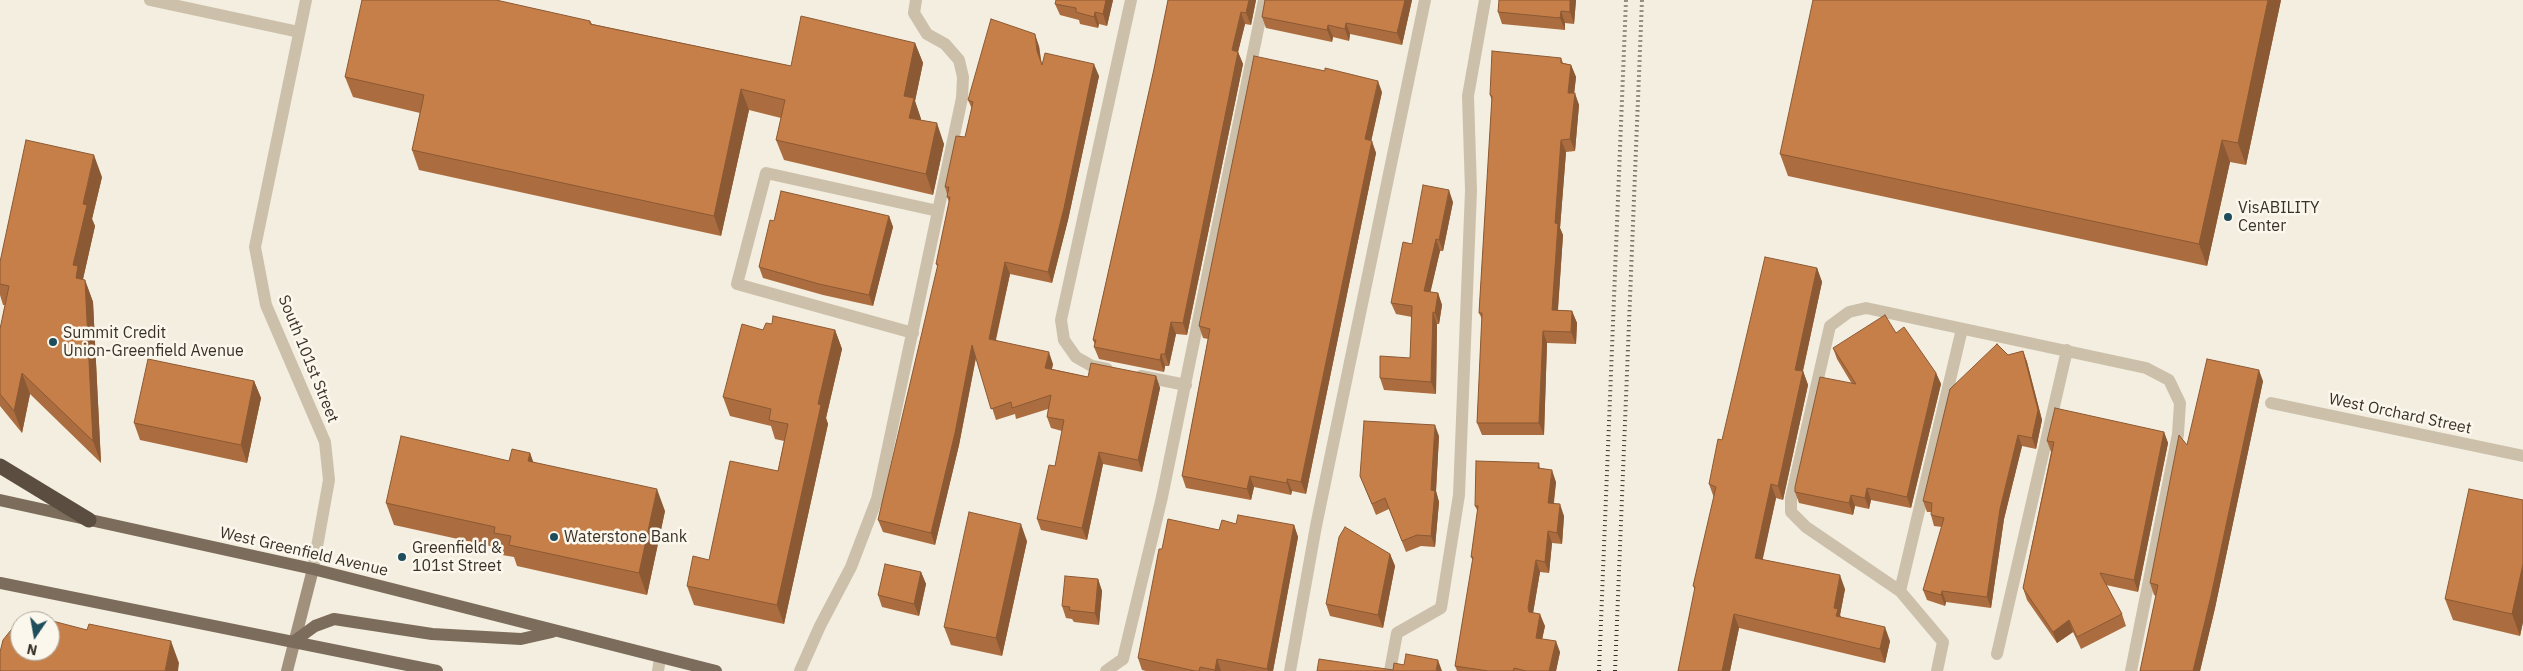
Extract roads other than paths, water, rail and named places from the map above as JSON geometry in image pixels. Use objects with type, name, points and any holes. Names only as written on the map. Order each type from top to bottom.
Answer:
[{"type":"highway","points":[[0,466],[89,520]]},
{"type":"main road","name":"West Greenfield Avenue","points":[[0,500],[313,569],[555,632],[716,671]]},
{"type":"main road","points":[[0,582],[437,671]]},
{"type":"main road","points":[[293,642],[315,626],[334,619],[432,634],[521,638],[555,632]]},
{"type":"street","points":[[150,0],[299,32]]},
{"type":"street","name":"South 101st Street","points":[[287,671],[313,569],[329,480],[324,442],[266,305],[255,247],[306,0]]},
{"type":"street","points":[[800,671],[820,626],[851,567],[877,499],[962,98],[964,77],[959,60],[945,44],[927,34],[914,13],[916,0]]},
{"type":"street","points":[[1131,0],[1061,320],[1064,340],[1076,357],[1092,366],[1186,385]]},
{"type":"street","points":[[1106,671],[1123,660],[1186,385],[1264,0]]},
{"type":"street","points":[[1290,671],[1316,526],[1425,0]]},
{"type":"street","points":[[1390,671],[1397,633],[1441,608],[1459,495],[1471,190],[1468,96],[1485,0]]},
{"type":"street","points":[[913,334],[736,284],[766,173],[938,211]]},
{"type":"street","points":[[1937,671],[1943,642],[1900,591],[1806,527],[1791,512],[1791,498],[1830,326],[1849,312],[1866,308],[2146,368],[2169,380],[2180,403],[2178,434],[2131,671]]},
{"type":"street","points":[[1900,591],[1962,329]]},
{"type":"street","points":[[1997,654],[2066,350]]},
{"type":"street","name":"West Orchard Street","points":[[2271,403],[2523,456]]},
{"type":"street","points":[[658,671],[660,658]]},
{"type":"railway","points":[[1599,671],[1626,0]]},
{"type":"railway","points":[[1615,671],[1642,0]]},
{"type":"place","name":"VisABILITY Center","points":[[2228,217]]},
{"type":"place","name":"Summit Credit Union-Greenfield Avenue","points":[[53,342]]},
{"type":"place","name":"Waterstone Bank","points":[[554,537]]},
{"type":"place","name":"Greenfield & 101st Street","points":[[402,557]]}]
